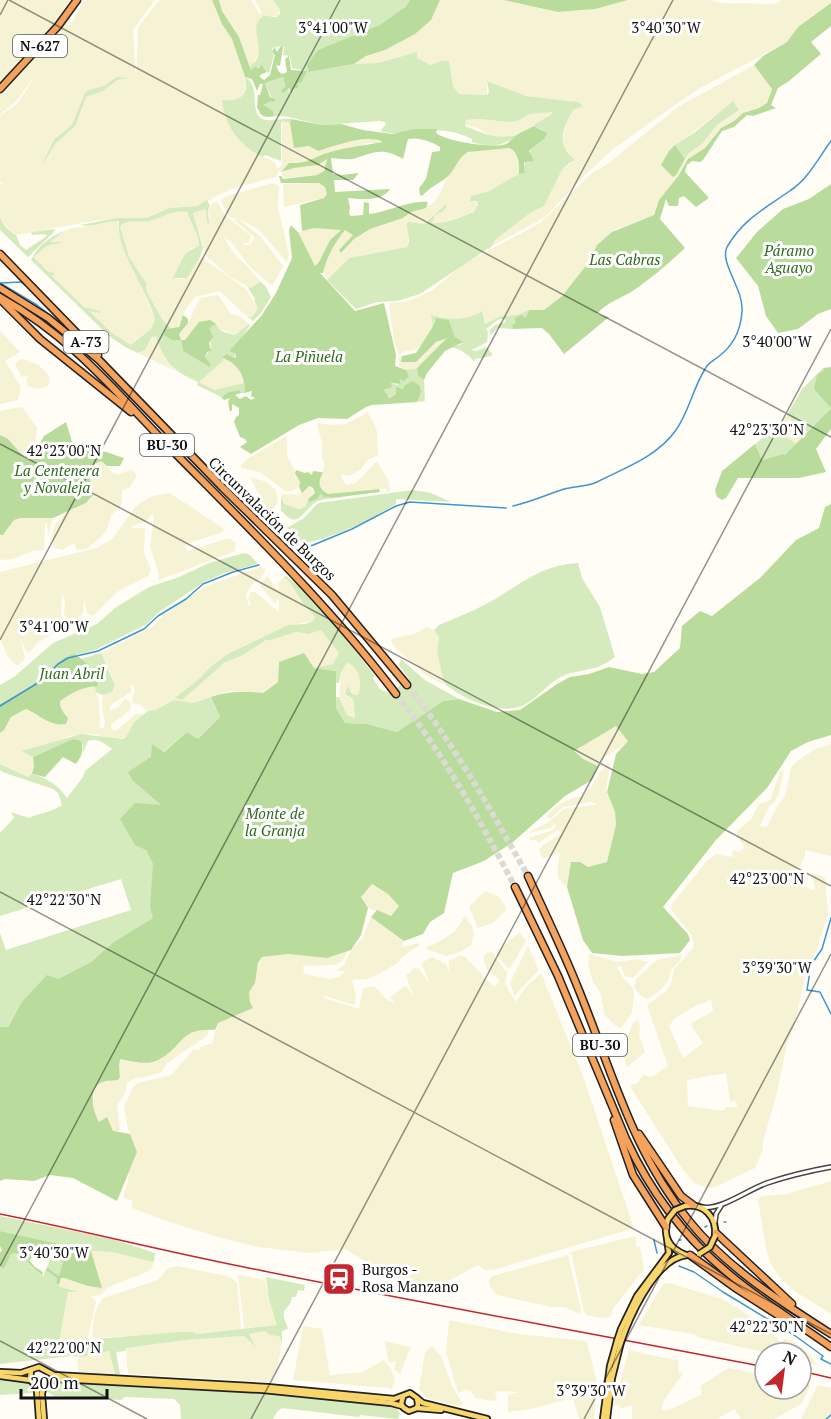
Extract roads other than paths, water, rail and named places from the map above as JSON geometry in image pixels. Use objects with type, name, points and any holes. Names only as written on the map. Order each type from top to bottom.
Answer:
[{"type":"highway","name":"N-627","points":[[0,89],[58,26],[77,0]]},
{"type":"highway","name":"A-73","points":[[0,254],[111,368],[149,412]]},
{"type":"highway","name":"Circunvalación de Burgos","points":[[0,288],[42,313],[72,336],[223,489],[332,595],[407,685]]},
{"type":"highway","name":"A-73","points":[[0,298],[19,320],[51,348],[126,407],[246,525]]},
{"type":"highway","name":"Circunvalación de Burgos","points":[[0,298],[44,325],[78,352],[326,608],[396,694]]},
{"type":"highway","name":"BU-30","points":[[528,876],[578,987],[640,1145],[664,1188],[690,1222],[737,1268],[831,1334]]},
{"type":"highway","name":"BU-30","points":[[515,886],[558,976],[634,1156],[657,1194],[688,1234],[730,1275],[831,1348]]},
{"type":"highway","points":[[600,1044],[640,1137],[681,1196],[695,1205]]},
{"type":"highway","points":[[602,1083],[630,1168],[646,1197],[667,1223]]},
{"type":"highway","points":[[715,1234],[781,1295],[831,1334]]},
{"type":"highway","points":[[689,1255],[744,1294],[831,1348]]},
{"type":"main road","points":[[605,1419],[610,1366],[623,1330],[638,1296],[669,1253],[667,1223],[675,1210],[685,1206],[695,1205],[707,1211],[715,1225],[715,1234],[710,1247],[699,1254],[676,1257],[661,1270],[623,1330]]},
{"type":"main road","points":[[667,1239],[676,1251],[689,1255]]},
{"type":"main road","points":[[0,1374],[21,1373],[39,1366],[54,1375],[268,1387],[394,1399],[410,1393],[416,1395],[423,1403],[487,1419]]},
{"type":"main road","points":[[30,1370],[37,1391],[39,1419]]},
{"type":"main road","points":[[44,1419],[42,1394],[47,1376],[45,1370]]},
{"type":"main road","points":[[0,1374],[39,1384],[44,1381],[69,1380],[263,1390],[391,1402],[410,1411],[417,1408],[436,1409],[476,1419]]},
{"type":"main road","points":[[402,1406],[403,1397]]},
{"type":"main road","points":[[417,1408],[418,1399]]},
{"type":"street","points":[[695,1205],[710,1208],[722,1205],[765,1184],[831,1167]]},
{"type":"street","points":[[715,1225],[716,1214],[722,1205]]},
{"type":"waterway","points":[[513,506],[564,489],[597,482],[650,455],[676,430],[706,367],[728,348],[740,325],[742,303],[726,260],[727,247],[748,221],[803,180],[831,141]]},
{"type":"waterway","points":[[1,283],[21,282],[28,287]]},
{"type":"waterway","points":[[0,283],[37,305],[66,327]]},
{"type":"waterway","points":[[306,548],[352,529],[396,506],[410,502],[506,508]]},
{"type":"waterway","points":[[0,706],[41,681],[58,664],[68,658],[98,651],[144,629],[158,616],[186,599],[203,584],[259,565]]},
{"type":"waterway","points":[[831,918],[822,949],[811,965],[807,990],[820,992],[831,1014]]},
{"type":"waterway","points":[[654,1240],[657,1253]]},
{"type":"waterway","points":[[679,1266],[694,1272],[794,1335],[823,1356],[821,1359],[831,1364]]},
{"type":"waterway","points":[[826,1419],[831,1415]]},
{"type":"tunnel","points":[[407,685],[456,754],[528,876]]},
{"type":"tunnel","points":[[396,694],[430,740],[460,788],[515,887]]},
{"type":"railway","points":[[0,1214],[209,1260],[753,1365]]},
{"type":"railway","points":[[813,1374],[831,1378]]},
{"type":"place","name":"Burgos - Rosa Manzano","points":[[339,1279]]},
{"type":"park label","name":"Las Cabras","points":[[625,260]]},
{"type":"park label","name":"Páramo Aguayo","points":[[789,260]]},
{"type":"park label","name":"La Piñuela","points":[[309,357]]},
{"type":"park label","name":"La Centenera y Novaleja","points":[[57,480]]},
{"type":"park label","name":"Juan Abril","points":[[72,674]]},
{"type":"park label","name":"Monte de la Granja","points":[[275,822]]}]
